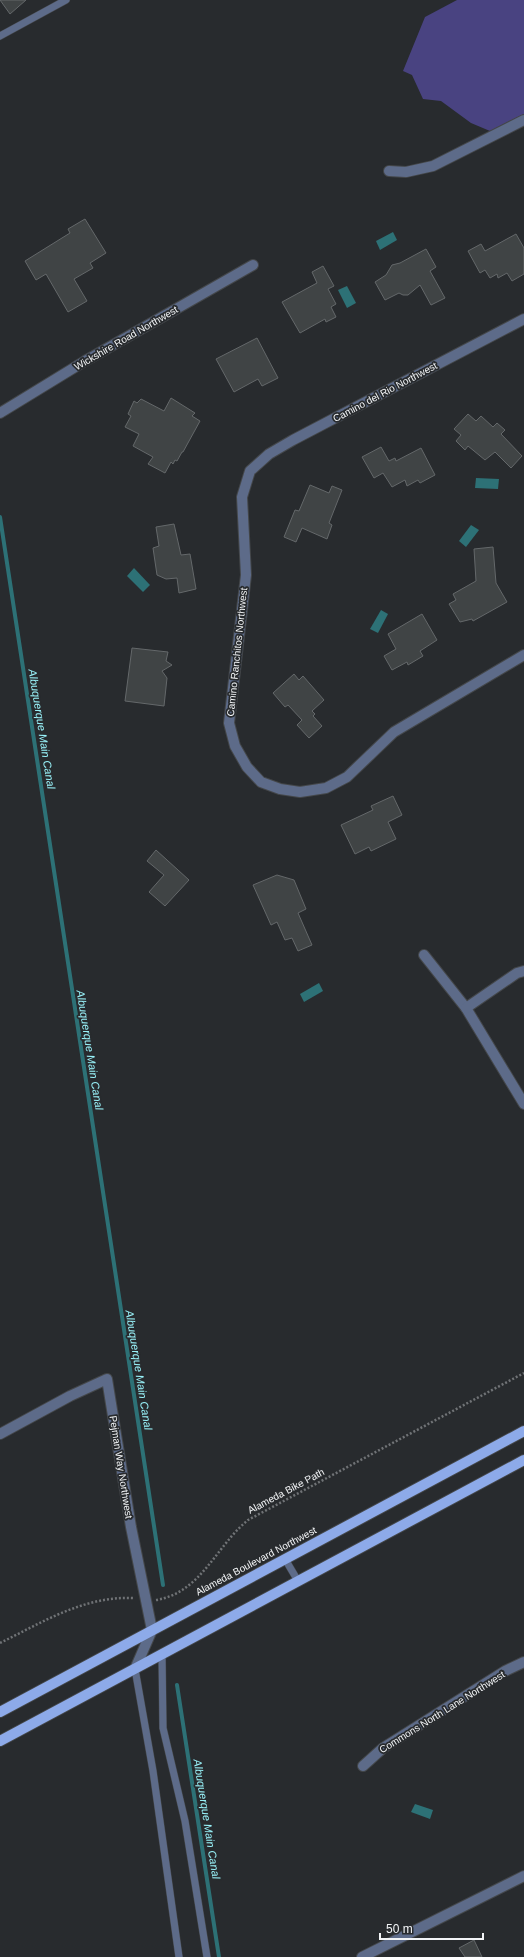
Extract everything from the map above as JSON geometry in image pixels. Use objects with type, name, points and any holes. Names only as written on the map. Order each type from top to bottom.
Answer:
[{"type":"main road","name":"Alameda Boulevard Northwest","points":[[0,1712],[524,1431]]},
{"type":"main road","points":[[0,1741],[524,1460]]},
{"type":"street","points":[[388,171],[406,172],[433,166],[524,120]]},
{"type":"street","name":"Wickshire Road Northwest","points":[[0,413],[84,361],[254,265]]},
{"type":"street","name":"Camino del Rio Northwest","points":[[250,471],[269,454],[294,440],[524,319]]},
{"type":"street","name":"Camino Ranchitos Northwest","points":[[250,471],[242,497],[246,575],[230,723],[235,746],[246,767],[261,782],[280,789],[300,792],[326,788],[347,777],[394,732],[524,655]]},
{"type":"street","points":[[424,956],[466,1008],[524,1104]]},
{"type":"street","points":[[466,1008],[517,973],[524,971]]},
{"type":"street","name":"Pejman Way Northwest","points":[[0,1434],[70,1396],[107,1379],[131,1526],[152,1630]]},
{"type":"street","points":[[135,1668],[152,1630]]},
{"type":"street","name":"Commons North Lane Northwest","points":[[363,1766],[383,1748],[506,1671],[524,1662]]},
{"type":"street","points":[[362,1957],[524,1876]]},
{"type":"lane","points":[[0,36],[66,0]]},
{"type":"lane","points":[[285,1559],[298,1581]]},
{"type":"lane","points":[[162,1654],[163,1728],[186,1820],[207,1957]]},
{"type":"lane","points":[[135,1668],[153,1771],[179,1957]]},
{"type":"path","name":"Alameda Bike Path","points":[[0,1643],[70,1608],[96,1600],[118,1597],[157,1601],[168,1598],[192,1585],[248,1520],[524,1373]]},
{"type":"shaded area","points":[[457,0],[524,0],[524,114],[490,131],[471,123],[441,101],[423,99],[412,75],[403,71],[425,17]]},
{"type":"water","points":[[393,232],[397,240],[380,250],[376,241]]},
{"type":"water","points":[[347,286],[356,303],[347,308],[338,290]]},
{"type":"water","points":[[476,478],[499,479],[498,489],[475,488]]},
{"type":"water","points":[[471,525],[479,530],[466,547],[459,541]]},
{"type":"water","points":[[134,568],[150,585],[143,592],[127,576]]},
{"type":"water","points":[[381,610],[388,614],[378,633],[370,629]]},
{"type":"water","points":[[319,983],[323,991],[304,1002],[300,994]]},
{"type":"water","points":[[415,1804],[433,1810],[430,1819],[411,1812]]},
{"type":"building","points":[[0,0],[26,0],[10,14]]},
{"type":"building","points":[[85,219],[106,253],[90,263],[93,268],[74,279],[87,301],[68,312],[46,274],[36,280],[25,261],[70,233],[68,229]]},
{"type":"building","points":[[516,234],[524,248],[524,274],[512,281],[507,273],[498,278],[497,274],[490,278],[485,270],[480,273],[468,251],[481,244],[485,251]]},
{"type":"building","points":[[426,249],[436,267],[430,271],[445,298],[431,305],[420,285],[408,295],[399,293],[385,300],[375,282],[386,275],[392,265],[400,263]]},
{"type":"building","points":[[323,266],[334,286],[328,289],[336,304],[331,307],[336,317],[326,322],[325,319],[300,333],[282,302],[317,283],[312,272]]},
{"type":"building","points":[[257,338],[278,378],[262,386],[258,379],[234,392],[216,359]]},
{"type":"building","points":[[171,398],[195,413],[192,416],[200,421],[177,461],[175,460],[173,464],[171,462],[165,473],[148,464],[153,457],[133,446],[139,434],[125,427],[131,416],[128,414],[134,401],[137,403],[141,399],[164,411]]},
{"type":"building","points":[[468,414],[476,421],[481,416],[493,427],[497,423],[505,430],[501,434],[522,456],[511,468],[495,452],[485,460],[468,446],[465,450],[456,441],[461,435],[454,429]]},
{"type":"building","points":[[381,447],[389,461],[395,458],[396,461],[421,448],[435,475],[420,483],[418,480],[407,486],[405,480],[392,487],[383,473],[374,478],[362,457]]},
{"type":"building","points":[[310,485],[329,493],[332,486],[342,490],[329,523],[332,525],[327,539],[302,528],[296,542],[284,537],[295,510],[299,511]]},
{"type":"building","points":[[174,524],[181,555],[190,554],[196,589],[179,593],[177,578],[166,579],[157,575],[153,548],[159,546],[156,527]]},
{"type":"building","points":[[493,547],[496,583],[507,602],[473,621],[472,619],[460,622],[449,604],[456,600],[453,594],[476,581],[474,549]]},
{"type":"building","points":[[422,614],[437,640],[420,651],[423,656],[408,665],[407,662],[392,670],[384,656],[396,649],[388,634]]},
{"type":"building","points":[[132,648],[168,652],[166,661],[172,665],[162,671],[167,678],[164,706],[125,701]]},
{"type":"building","points":[[294,674],[299,680],[303,676],[324,700],[312,711],[315,714],[313,716],[322,726],[309,738],[297,725],[302,720],[288,705],[285,707],[273,693]]},
{"type":"building","points":[[393,796],[402,815],[388,822],[396,839],[371,851],[369,847],[355,854],[341,825],[373,810],[371,806]]},
{"type":"building","points":[[156,850],[189,880],[165,906],[149,892],[164,875],[147,861]]},
{"type":"building","points":[[277,875],[294,880],[306,909],[298,913],[312,945],[298,951],[292,938],[285,940],[277,922],[271,925],[253,885]]},
{"type":"building","points":[[474,1940],[482,1957],[465,1957],[459,1948]]},
{"type":"waterway","name":"Albuquerque Main Canal","points":[[0,517],[163,1585]]},
{"type":"waterway","name":"Albuquerque Main Canal","points":[[177,1685],[219,1957]]}]
